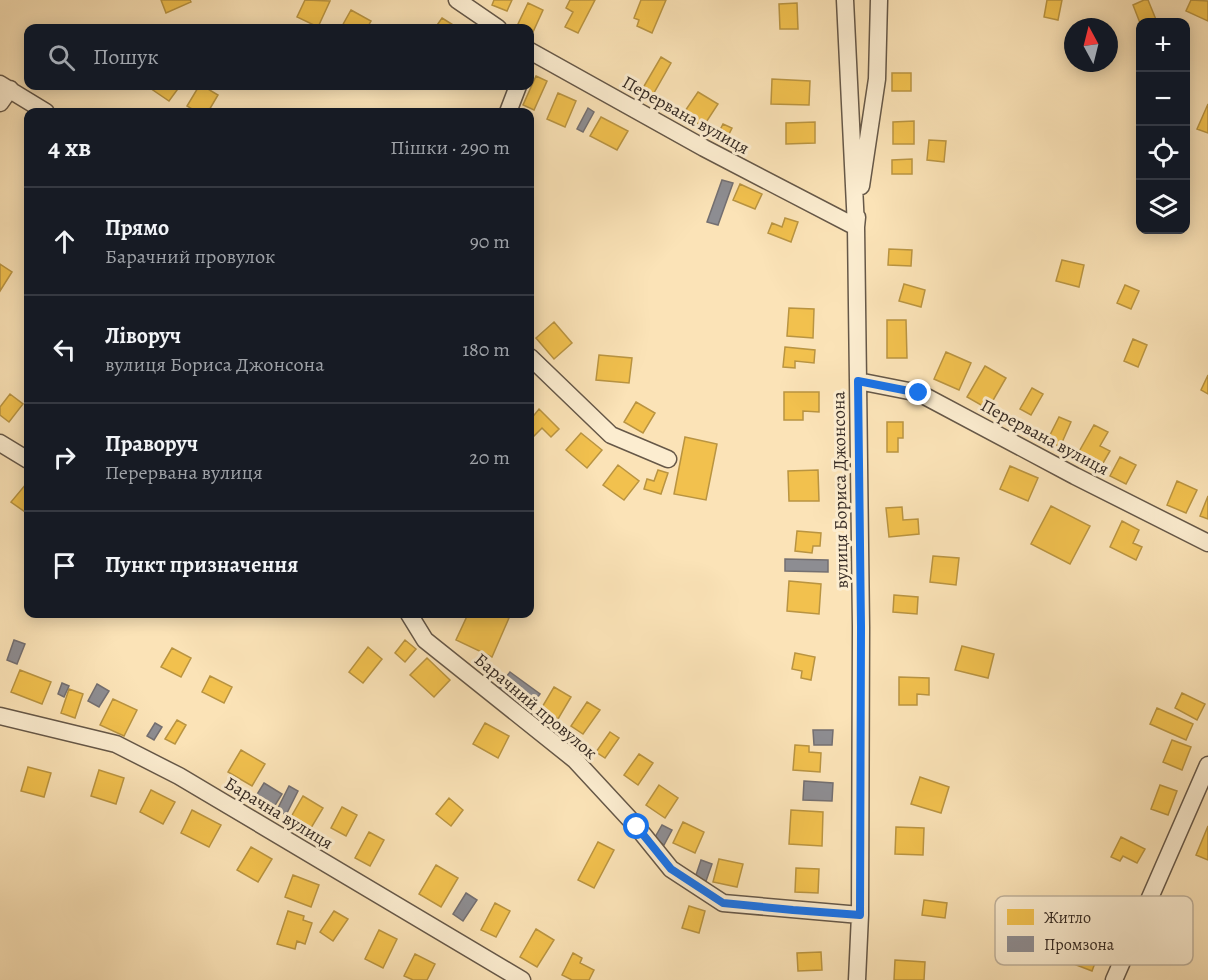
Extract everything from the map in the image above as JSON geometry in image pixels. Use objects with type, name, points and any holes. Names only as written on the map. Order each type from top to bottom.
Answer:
[{"type":"street","points":[[457,0],[492,24]]},
{"type":"street","name":"вулиця Бориса Джонсона","points":[[845,0],[856,227],[858,381],[861,627],[860,915],[857,980]]},
{"type":"street","points":[[856,227],[877,79],[879,0]]},
{"type":"street","name":"Перервана вулиця","points":[[534,55],[704,148],[856,227]]},
{"type":"street","points":[[0,103],[5,86],[40,108]]},
{"type":"street","points":[[510,108],[516,90]]},
{"type":"street","points":[[534,361],[611,435],[668,459]]},
{"type":"street","name":"Перервана вулиця","points":[[858,381],[919,393],[1075,476],[1208,543]]},
{"type":"street","points":[[0,443],[24,458]]},
{"type":"street","name":"Барачний провулок","points":[[411,618],[425,640],[575,760],[637,827],[671,869],[723,903],[860,915]]},
{"type":"street","name":"Барачна вулиця","points":[[0,716],[116,744],[179,776],[522,980]]},
{"type":"street","points":[[1151,896],[1208,765]]},
{"type":"street","points":[[1114,980],[1121,965]]},
{"type":"building: Житло","points":[[161,0],[190,0],[191,2],[166,13]]},
{"type":"building: Житло","points":[[305,0],[330,1],[319,24],[312,24],[297,17]]},
{"type":"building: Житло","points":[[494,0],[512,0],[507,11],[492,5]]},
{"type":"building: Житло","points":[[570,0],[595,0],[578,33],[565,27],[573,12],[566,8]]},
{"type":"building: Житло","points":[[641,0],[666,0],[652,33],[637,26],[639,20],[634,18]]},
{"type":"building: Житло","points":[[1047,0],[1062,0],[1058,20],[1044,17]]},
{"type":"building: Житло","points":[[1148,0],[1155,18],[1138,18],[1133,5]]},
{"type":"building: Житло","points":[[1191,0],[1208,1],[1208,21],[1186,11]]},
{"type":"building: Житло","points":[[528,3],[543,10],[534,30],[534,24],[518,24]]},
{"type":"building: Житло","points":[[797,3],[798,29],[780,29],[779,4]]},
{"type":"building: Житло","points":[[351,10],[371,21],[369,24],[343,24]]},
{"type":"building: Житло","points":[[442,18],[452,24],[438,24]]},
{"type":"building: Житло","points":[[661,57],[671,63],[651,98],[640,93]]},
{"type":"building: Житло","points":[[892,73],[911,73],[911,91],[892,91]]},
{"type":"building: Житло","points":[[536,76],[547,81],[534,110],[534,108],[523,105],[530,90],[534,90]]},
{"type":"building: Житло","points":[[772,79],[810,81],[809,105],[771,104]]},
{"type":"building: Житло","points":[[153,90],[177,90],[169,101]]},
{"type":"building: Житло","points":[[197,90],[210,90],[218,95],[210,108],[187,106]]},
{"type":"building: Житло","points":[[698,92],[718,104],[703,127],[683,114]]},
{"type":"building: Житло","points":[[558,93],[576,101],[565,127],[547,119]]},
{"type":"building: Житло","points":[[1208,104],[1208,133],[1197,129]]},
{"type":"building: Житло","points":[[601,117],[628,131],[617,150],[590,136]]},
{"type":"building: Житло","points":[[914,121],[914,144],[893,144],[893,122]]},
{"type":"building: Житло","points":[[815,122],[815,143],[786,144],[786,123]]},
{"type":"building: Житло","points":[[723,124],[732,128],[727,138],[718,134]]},
{"type":"building: Житло","points":[[929,140],[946,141],[944,162],[927,160]]},
{"type":"building: Житло","points":[[912,159],[912,174],[892,174],[892,160]]},
{"type":"building: Житло","points":[[740,184],[762,194],[755,209],[733,200]]},
{"type":"building: Житло","points":[[785,218],[798,222],[791,242],[768,233],[772,223],[782,227]]},
{"type":"building: Житло","points":[[889,249],[912,250],[911,266],[888,265]]},
{"type":"building: Житло","points":[[1062,260],[1084,265],[1079,287],[1056,281]]},
{"type":"building: Житло","points":[[0,264],[12,272],[0,291]]},
{"type":"building: Житло","points":[[904,284],[925,290],[921,307],[899,301]]},
{"type":"building: Житло","points":[[1125,285],[1139,291],[1131,309],[1117,303]]},
{"type":"building: Житло","points":[[789,308],[814,309],[813,338],[787,336]]},
{"type":"building: Житло","points":[[887,320],[906,320],[907,358],[887,358]]},
{"type":"building: Житло","points":[[554,322],[572,343],[554,359],[536,338]]},
{"type":"building: Житло","points":[[1133,339],[1147,345],[1138,367],[1124,361]]},
{"type":"building: Житло","points":[[785,347],[815,350],[814,363],[795,361],[795,368],[783,367]]},
{"type":"building: Житло","points":[[946,352],[971,363],[959,390],[934,379]]},
{"type":"building: Житло","points":[[599,355],[632,358],[629,383],[596,380]]},
{"type":"building: Житло","points":[[985,366],[1006,378],[988,409],[967,397]]},
{"type":"building: Житло","points":[[1208,375],[1208,394],[1201,390]]},
{"type":"building: Житло","points":[[1032,388],[1043,394],[1031,415],[1020,409]]},
{"type":"building: Житло","points":[[784,392],[819,392],[819,412],[803,411],[803,420],[784,420]]},
{"type":"building: Житло","points":[[10,394],[23,404],[9,422],[0,415],[0,407]]},
{"type":"building: Житло","points":[[636,402],[655,413],[643,433],[624,422]]},
{"type":"building: Житло","points":[[539,409],[559,429],[551,437],[542,428],[534,436],[534,415]]},
{"type":"building: Житло","points":[[1059,417],[1071,422],[1060,447],[1047,441]]},
{"type":"building: Житло","points":[[887,422],[903,422],[903,438],[898,438],[898,452],[887,452]]},
{"type":"building: Житло","points":[[1094,425],[1108,432],[1100,446],[1110,451],[1099,470],[1076,457]]},
{"type":"building: Житло","points":[[581,433],[602,450],[587,468],[566,450]]},
{"type":"building: Житло","points":[[685,437],[717,444],[706,500],[674,494]]},
{"type":"building: Житло","points":[[1120,457],[1136,465],[1126,484],[1110,476]]},
{"type":"building: Житло","points":[[618,465],[639,481],[624,500],[603,485]]},
{"type":"building: Житло","points":[[1010,466],[1038,478],[1028,501],[1000,489]]},
{"type":"building: Житло","points":[[658,470],[668,473],[661,494],[644,489],[647,479],[654,481]]},
{"type":"building: Житло","points":[[818,470],[819,501],[789,501],[788,471]]},
{"type":"building: Житло","points":[[1177,481],[1197,490],[1186,513],[1167,505]]},
{"type":"building: Житло","points":[[24,486],[24,511],[11,502]]},
{"type":"building: Житло","points":[[1208,496],[1208,519],[1200,516]]},
{"type":"building: Житло","points":[[1051,506],[1090,526],[1070,564],[1031,544]]},
{"type":"building: Житло","points":[[902,507],[903,520],[918,519],[919,534],[889,537],[886,508]]},
{"type":"building: Житло","points":[[1122,521],[1139,530],[1133,543],[1142,547],[1136,560],[1110,547]]},
{"type":"building: Житло","points":[[797,531],[821,533],[820,546],[813,546],[812,553],[795,551]]},
{"type":"building: Житло","points":[[933,556],[959,558],[956,585],[930,582]]},
{"type":"building: Житло","points":[[789,581],[821,584],[819,614],[787,611]]},
{"type":"building: Житло","points":[[894,595],[918,597],[917,614],[893,612]]},
{"type":"building: Житло","points":[[466,618],[509,618],[492,657],[456,640]]},
{"type":"building: Житло","points":[[405,640],[416,649],[405,662],[395,653]]},
{"type":"building: Житло","points":[[962,646],[994,654],[988,678],[955,670]]},
{"type":"building: Житло","points":[[368,647],[382,659],[363,683],[349,672]]},
{"type":"building: Житло","points":[[172,648],[191,658],[181,677],[161,667]]},
{"type":"building: Житло","points":[[795,653],[815,657],[811,680],[801,678],[802,671],[792,669]]},
{"type":"building: Житло","points":[[427,658],[450,680],[434,697],[410,675]]},
{"type":"building: Житло","points":[[20,670],[51,682],[42,704],[11,692]]},
{"type":"building: Житло","points":[[210,676],[232,687],[224,703],[202,692]]},
{"type":"building: Житло","points":[[899,677],[929,678],[929,695],[917,694],[917,705],[899,705]]},
{"type":"building: Житло","points":[[554,687],[571,697],[558,719],[541,709]]},
{"type":"building: Житло","points":[[69,689],[83,694],[75,718],[61,713]]},
{"type":"building: Житло","points":[[1182,693],[1205,704],[1197,720],[1175,708]]},
{"type":"building: Житло","points":[[113,699],[137,710],[124,736],[100,725]]},
{"type":"building: Житло","points":[[587,702],[600,710],[583,734],[571,726]]},
{"type":"building: Житло","points":[[1157,708],[1193,724],[1186,740],[1150,724]]},
{"type":"building: Житло","points":[[177,720],[186,725],[175,744],[165,739]]},
{"type":"building: Житло","points":[[485,723],[509,736],[498,758],[473,744]]},
{"type":"building: Житло","points":[[610,732],[619,738],[605,758],[596,752]]},
{"type":"building: Житло","points":[[1172,740],[1191,747],[1182,770],[1163,762]]},
{"type":"building: Житло","points":[[795,745],[809,746],[809,752],[821,753],[820,772],[793,770]]},
{"type":"building: Житло","points":[[241,750],[265,764],[252,786],[228,772]]},
{"type":"building: Житло","points":[[639,754],[653,763],[638,785],[624,775]]},
{"type":"building: Житло","points":[[28,767],[51,773],[44,797],[21,791]]},
{"type":"building: Житло","points":[[99,770],[124,778],[116,804],[91,796]]},
{"type":"building: Житло","points":[[920,777],[949,787],[941,813],[911,804]]},
{"type":"building: Житло","points":[[659,785],[678,798],[665,818],[646,805]]},
{"type":"building: Житло","points":[[1160,785],[1177,791],[1168,815],[1151,809]]},
{"type":"building: Житло","points":[[151,790],[175,802],[163,824],[140,812]]},
{"type":"building: Житло","points":[[303,796],[323,808],[311,828],[291,817]]},
{"type":"building: Житло","points":[[449,798],[463,810],[451,826],[436,814]]},
{"type":"building: Житло","points":[[342,807],[357,815],[346,836],[331,828]]},
{"type":"building: Житло","points":[[192,810],[221,825],[209,847],[181,833]]},
{"type":"building: Житло","points":[[791,810],[823,812],[822,846],[789,844]]},
{"type":"building: Житло","points":[[683,822],[704,832],[695,853],[673,843]]},
{"type":"building: Житло","points":[[1208,826],[1208,860],[1196,855]]},
{"type":"building: Житло","points":[[896,827],[924,828],[923,855],[895,854]]},
{"type":"building: Житло","points":[[369,832],[384,840],[370,866],[355,858]]},
{"type":"building: Житло","points":[[1121,837],[1145,849],[1137,863],[1123,856],[1120,861],[1111,857]]},
{"type":"building: Житло","points":[[598,842],[614,850],[594,888],[578,880]]},
{"type":"building: Житло","points":[[251,847],[272,859],[258,882],[237,870]]},
{"type":"building: Житло","points":[[719,859],[743,864],[737,887],[713,882]]},
{"type":"building: Житло","points":[[436,865],[458,878],[441,907],[419,894]]},
{"type":"building: Житло","points":[[796,868],[819,869],[818,893],[795,892]]},
{"type":"building: Житло","points":[[293,875],[319,885],[311,907],[285,897]]},
{"type":"building: Житло","points":[[924,900],[947,903],[945,918],[922,915]]},
{"type":"building: Житло","points":[[495,903],[510,911],[496,937],[481,930]]},
{"type":"building: Житло","points":[[689,906],[705,911],[699,933],[682,928]]},
{"type":"building: Житло","points":[[288,911],[304,916],[303,920],[312,923],[305,944],[297,941],[295,949],[277,944]]},
{"type":"building: Житло","points":[[334,911],[348,919],[333,941],[320,932]]},
{"type":"building: Житло","points":[[536,929],[554,940],[537,967],[520,957]]},
{"type":"building: Житло","points":[[379,930],[397,939],[383,968],[365,959]]},
{"type":"building: Житло","points":[[821,952],[822,970],[798,971],[797,953]]},
{"type":"building: Житло","points":[[573,953],[582,958],[580,963],[594,970],[589,980],[572,980],[562,975]]},
{"type":"building: Житло","points":[[415,954],[435,964],[427,980],[413,980],[404,976]]},
{"type":"building: Житло","points":[[895,960],[925,962],[924,980],[894,980]]},
{"type":"building: Житло","points":[[1076,965],[1094,965],[1092,971]]},
{"type":"building: Промзона","points":[[588,108],[594,112],[583,132],[577,129]]},
{"type":"building: Промзона","points":[[722,180],[733,183],[718,225],[707,222]]},
{"type":"building: Промзона","points":[[785,559],[828,560],[828,572],[785,571]]},
{"type":"building: Промзона","points":[[14,640],[25,644],[17,664],[7,660]]},
{"type":"building: Промзона","points":[[510,672],[540,694],[528,710],[498,687]]},
{"type":"building: Промзона","points":[[62,683],[69,686],[64,697],[58,694]]},
{"type":"building: Промзона","points":[[97,684],[109,691],[99,707],[88,701]]},
{"type":"building: Промзона","points":[[155,723],[162,727],[154,740],[147,736]]},
{"type":"building: Промзона","points":[[813,730],[833,730],[832,745],[814,745]]},
{"type":"building: Промзона","points":[[804,781],[833,783],[832,801],[803,800]]},
{"type":"building: Промзона","points":[[264,783],[282,794],[274,807],[256,796]]},
{"type":"building: Промзона","points":[[289,786],[298,791],[286,815],[277,810]]},
{"type":"building: Промзона","points":[[662,825],[672,830],[664,845],[654,839]]},
{"type":"building: Промзона","points":[[701,860],[712,864],[706,881],[695,878]]},
{"type":"building: Промзона","points":[[466,893],[477,900],[463,921],[453,914]]},
{"type":"route","points":[[637,827],[671,869],[723,903],[860,915],[861,627],[858,381],[919,393]]}]
